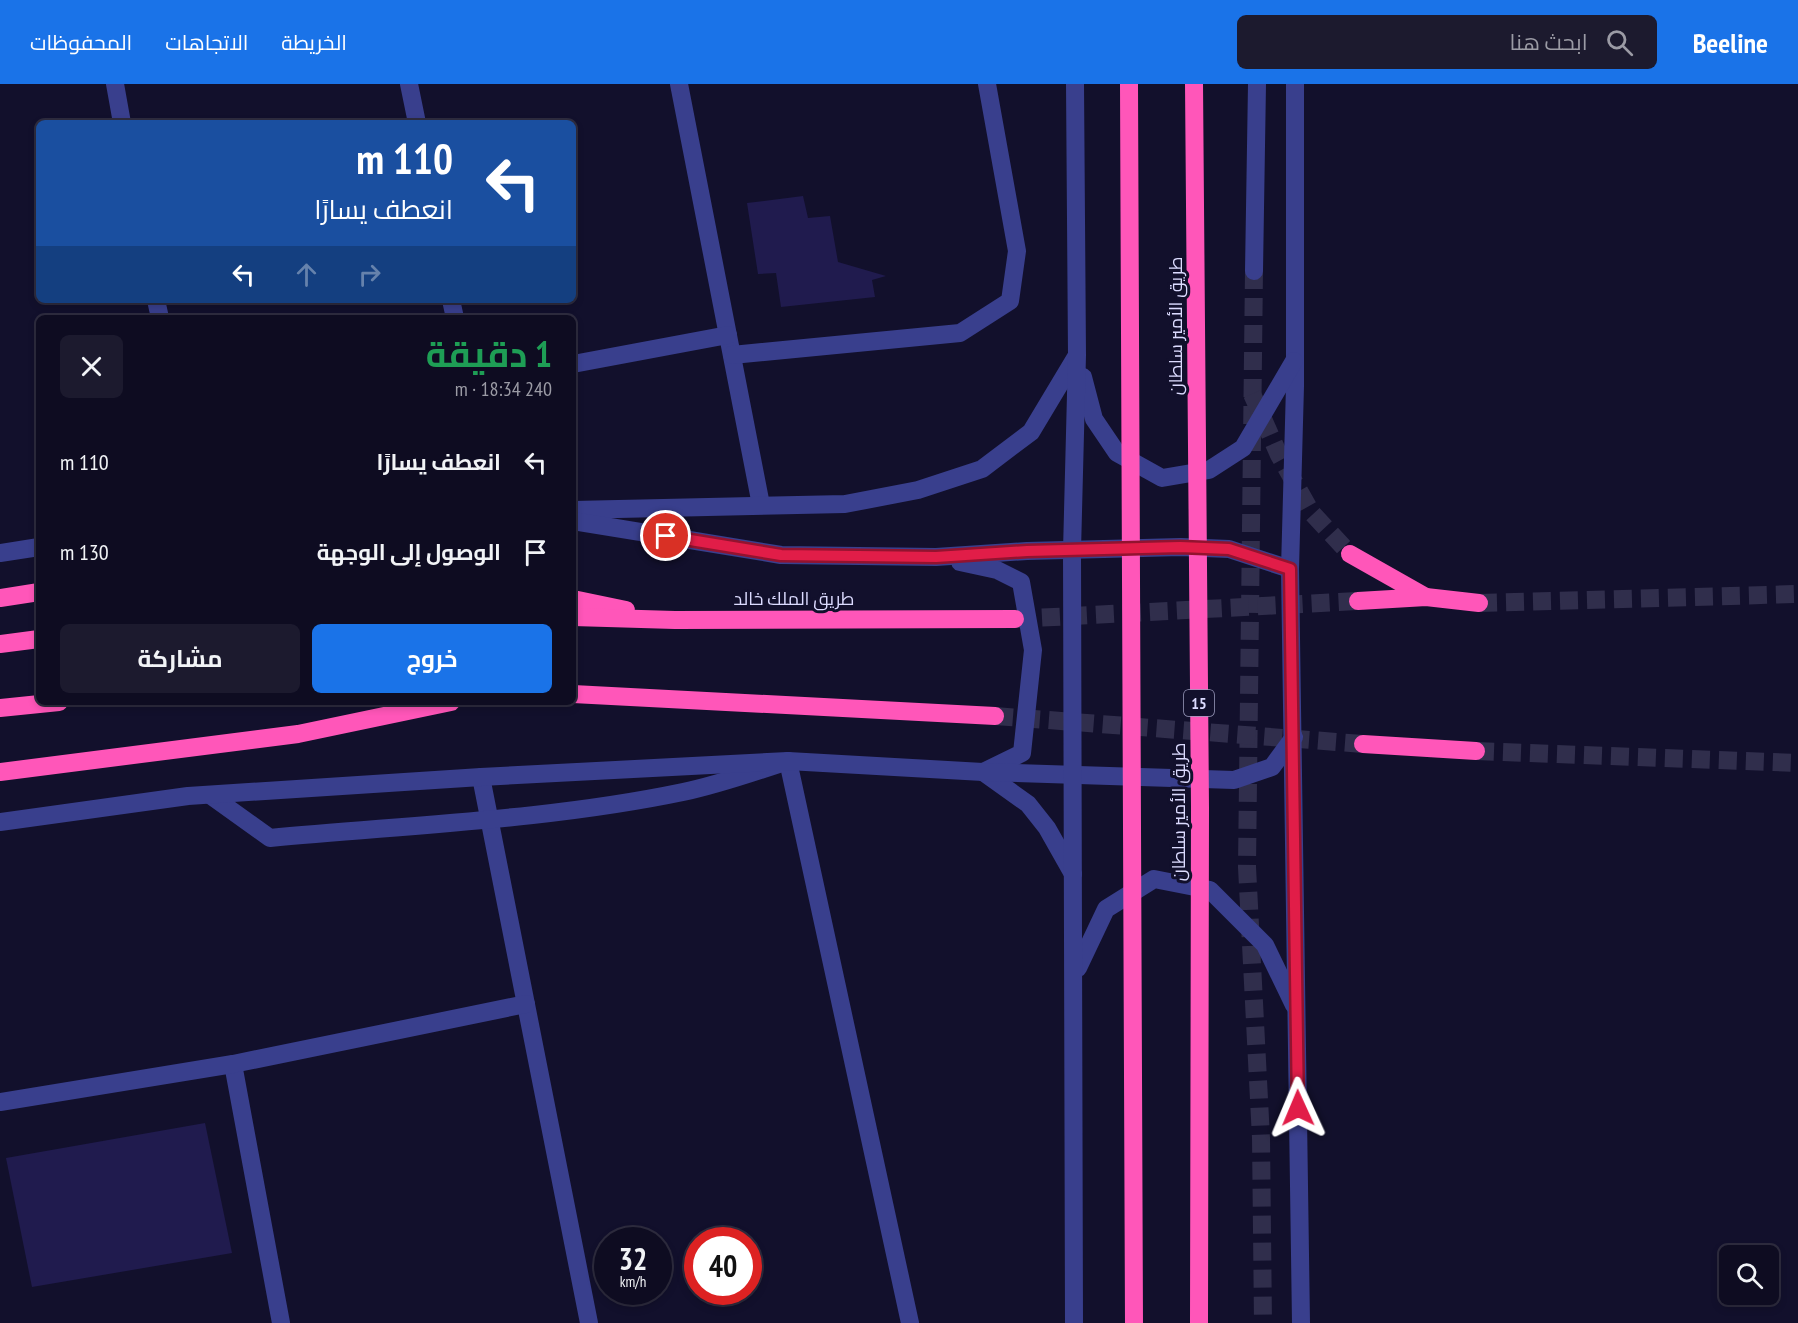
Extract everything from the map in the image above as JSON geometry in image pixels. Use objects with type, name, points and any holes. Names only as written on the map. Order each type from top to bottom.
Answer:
[{"type":"highway","points":[[1129,84],[1134,1323]]},
{"type":"highway","name":"طريق الأمير سلطان","points":[[1194,84],[1200,796],[1199,1323]]},
{"type":"highway","points":[[1350,554],[1426,597]]},
{"type":"highway","points":[[0,598],[36,592]]},
{"type":"highway","points":[[1358,601],[1426,597],[1479,603]]},
{"type":"highway","points":[[576,600],[675,620]]},
{"type":"highway","name":"طريق الملك خالد","points":[[576,617],[675,620],[1015,619]]},
{"type":"highway","points":[[0,644],[36,639]]},
{"type":"highway","points":[[576,694],[995,716]]},
{"type":"highway","points":[[0,708],[36,704]]},
{"type":"highway","points":[[0,772],[298,734],[437,705]]},
{"type":"highway","points":[[1363,744],[1476,751]]},
{"type":"street","points":[[115,84],[121,120]]},
{"type":"street","points":[[409,84],[416,120]]},
{"type":"street","points":[[679,84],[761,505]]},
{"type":"street","points":[[732,355],[960,333],[1010,301],[1017,251],[987,84]]},
{"type":"street","points":[[1074,1323],[1076,972],[1072,551],[1077,355],[1075,84]]},
{"type":"street","points":[[1254,271],[1257,84]]},
{"type":"street","points":[[1295,84],[1294,361],[1290,569],[1301,1323]]},
{"type":"street","points":[[576,363],[728,335]]},
{"type":"street","points":[[1077,355],[1094,419],[1117,453],[1162,478],[1209,470],[1243,448],[1294,361]]},
{"type":"street","points":[[576,510],[845,504],[918,490],[982,469],[1031,432],[1077,355]]},
{"type":"street","points":[[576,521],[781,555],[936,557],[1180,547],[1229,549],[1290,569]]},
{"type":"street","points":[[0,554],[36,548]]},
{"type":"street","points":[[936,557],[997,570],[1021,582],[1033,650],[1022,753],[983,772]]},
{"type":"street","points":[[0,822],[210,795],[481,777],[788,761],[1075,776],[1168,776],[1234,780],[1272,767],[1294,737]]},
{"type":"street","points":[[210,795],[270,838],[489,821],[684,792],[788,761]]},
{"type":"street","points":[[788,761],[910,1323]]},
{"type":"street","points":[[983,772],[1028,804],[1047,828],[1074,875]]},
{"type":"street","points":[[481,777],[589,1323]]},
{"type":"street","points":[[1076,972],[1106,909],[1154,879],[1210,890],[1265,945],[1297,1012]]},
{"type":"street","points":[[0,1102],[233,1064],[526,1005]]},
{"type":"street","points":[[233,1064],[281,1323]]},
{"type":"building","points":[[803,196],[808,218],[830,216],[838,262],[886,276],[872,280],[875,297],[781,307],[776,273],[758,274],[747,203]]},
{"type":"building","points":[[205,1123],[232,1253],[32,1287],[6,1158]]},
{"type":"tunnel","points":[[1254,271],[1247,867],[1261,1138],[1263,1323]]},
{"type":"tunnel","points":[[1252,394],[1279,455],[1311,512],[1350,554]]},
{"type":"tunnel","points":[[1479,603],[1798,594]]},
{"type":"tunnel","points":[[1015,619],[1358,601]]},
{"type":"tunnel","points":[[995,716],[1363,744]]},
{"type":"tunnel","points":[[1476,751],[1798,763]]},
{"type":"route","points":[[666,536],[781,555],[936,557],[1027,551],[1180,547],[1229,549],[1290,569],[1298,1108]]}]
